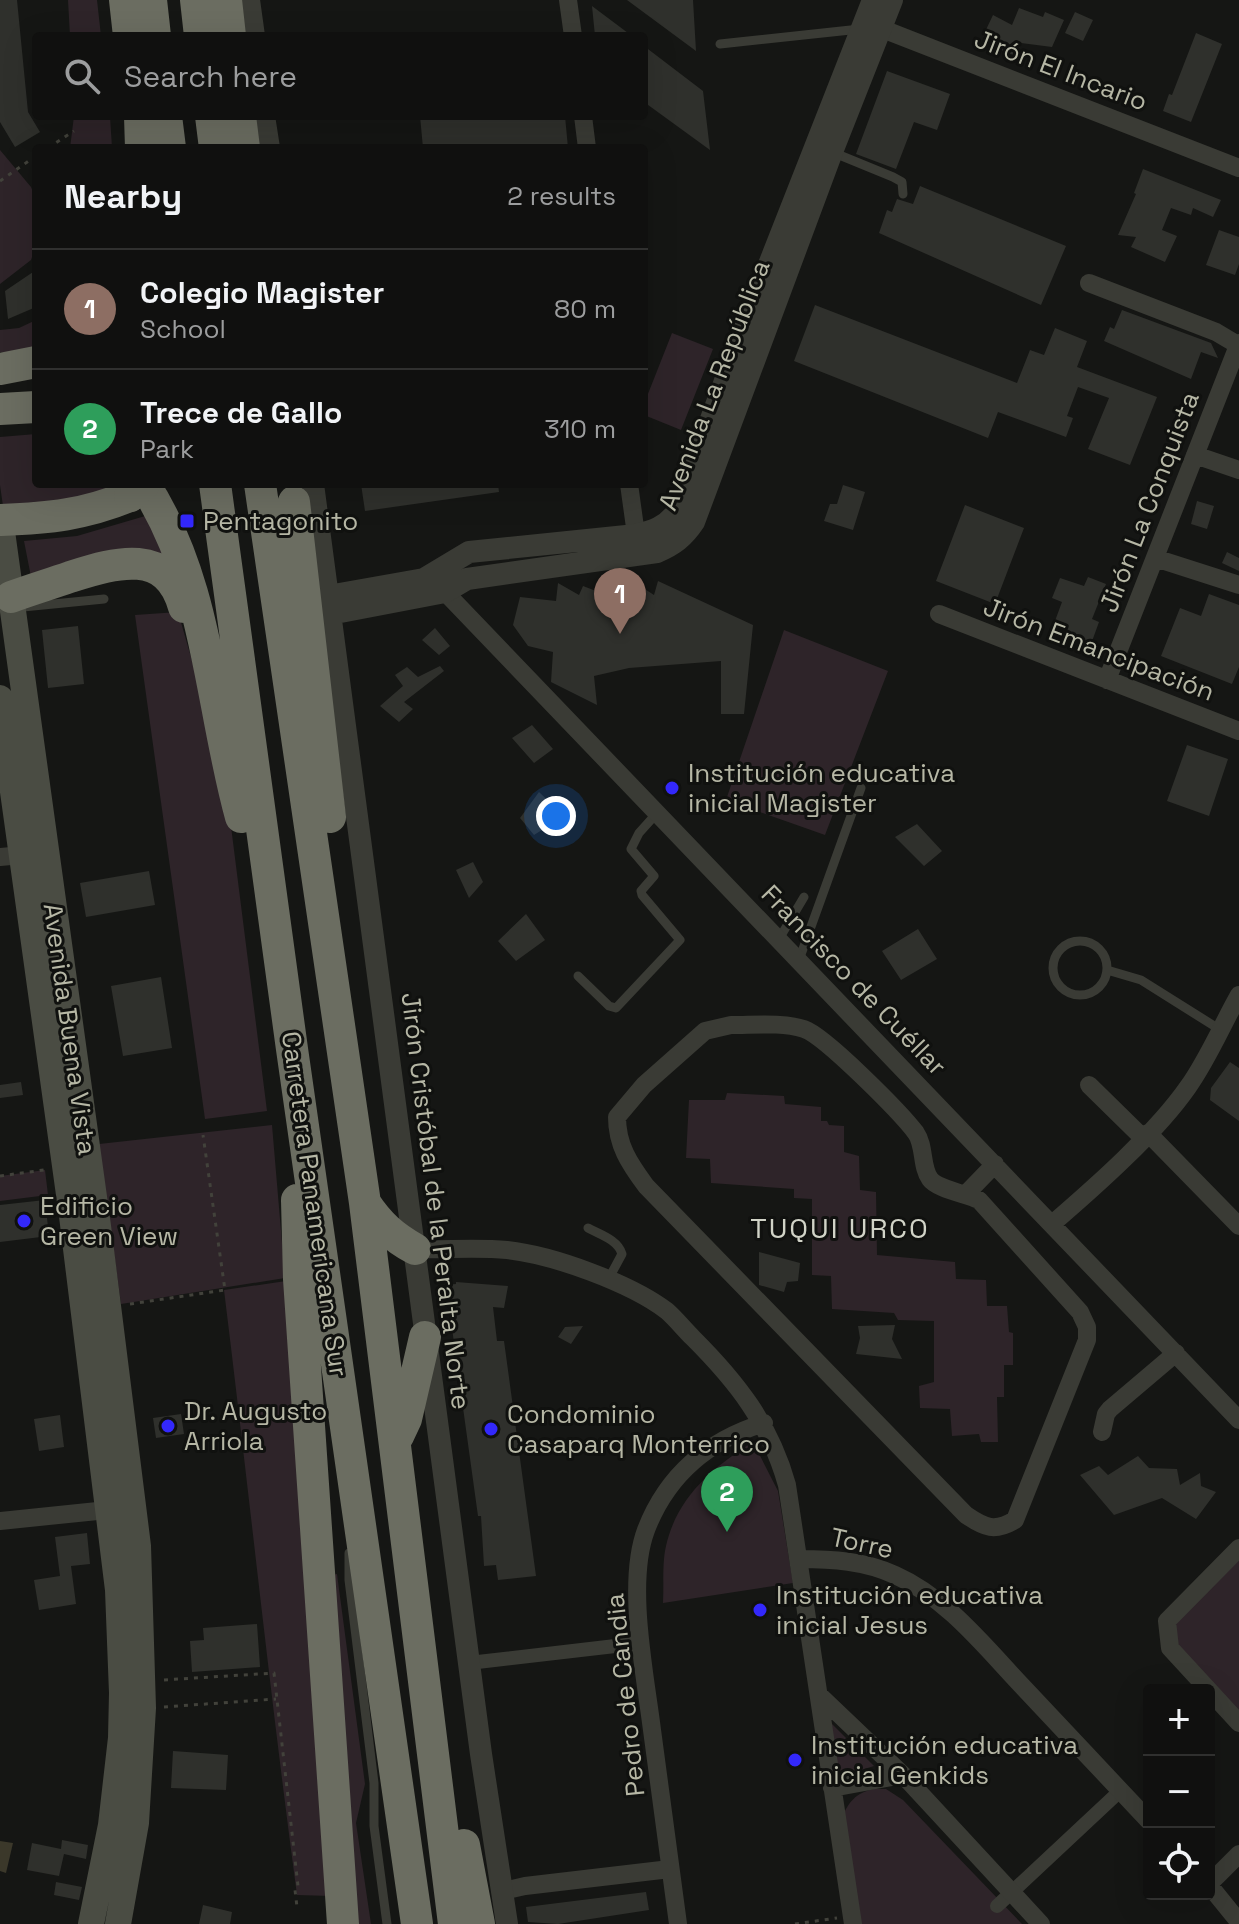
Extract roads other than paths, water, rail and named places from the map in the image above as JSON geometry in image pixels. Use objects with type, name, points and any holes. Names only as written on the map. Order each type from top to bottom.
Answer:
[{"type":"highway","points":[[125,0],[129,32]]},
{"type":"highway","points":[[151,0],[155,32]]},
{"type":"highway","points":[[196,0],[200,32]]},
{"type":"highway","points":[[226,0],[230,32]]},
{"type":"highway","points":[[140,120],[141,144]]},
{"type":"highway","points":[[166,120],[170,144]]},
{"type":"highway","points":[[212,120],[214,144]]},
{"type":"highway","points":[[240,120],[244,144]]},
{"type":"highway","points":[[0,369],[32,363]]},
{"type":"highway","points":[[0,388],[32,386]]},
{"type":"highway","points":[[0,409],[32,407]]},
{"type":"highway","points":[[0,423],[32,422]]},
{"type":"highway","points":[[0,519],[56,517],[95,510],[139,488],[173,538],[192,589],[239,812]]},
{"type":"highway","name":"Carretera Panamericana Sur","points":[[216,488],[417,1924]]},
{"type":"highway","name":"Carretera Panamericana Sur","points":[[261,488],[365,1203],[454,1924]]},
{"type":"highway","points":[[303,493],[338,912],[328,947]]},
{"type":"highway","points":[[8,602],[114,564],[139,563],[156,568],[169,578],[182,602],[277,940]]},
{"type":"highway","points":[[292,1049],[299,1279],[343,1924]]},
{"type":"highway","points":[[365,1203],[383,1228],[415,1249]]},
{"type":"highway","points":[[395,1442],[406,1419],[425,1337]]},
{"type":"highway","points":[[430,1734],[459,1816],[479,1924]]},
{"type":"main road","name":"Avenida Buena Vista","points":[[0,519],[8,602],[22,855],[83,1215],[122,1508],[141,1588],[144,1681],[136,1823],[118,1924]]},
{"type":"main road","name":"Avenida Buena Vista","points":[[0,698],[64,1167],[83,1215]]},
{"type":"main road","name":"Avenida Buena Vista","points":[[91,1924],[111,1825],[121,1738],[118,1590],[122,1508]]},
{"type":"street","points":[[249,0],[253,32]]},
{"type":"street","points":[[568,0],[572,32]]},
{"type":"street","name":"Avenida La República","points":[[638,545],[657,552],[674,545],[694,522],[832,152],[871,28],[873,0]]},
{"type":"street","name":"Avenida La República","points":[[329,605],[638,545],[666,525],[677,512],[748,318],[871,28],[892,0]]},
{"type":"street","name":"Jirón El Incario","points":[[871,28],[1239,168]]},
{"type":"street","points":[[265,120],[268,144]]},
{"type":"street","points":[[584,120],[586,144]]},
{"type":"street","points":[[1089,283],[1216,332],[1238,344]]},
{"type":"street","name":"Jirón La Conquista","points":[[1107,680],[1238,344]]},
{"type":"street","points":[[1195,455],[1239,470]]},
{"type":"street","points":[[630,488],[638,545]]},
{"type":"street","name":"Jirón Cristóbal de la Peralta Norte","points":[[303,493],[329,605],[425,1337],[507,1924]]},
{"type":"street","points":[[1155,558],[1239,585]]},
{"type":"street","name":"Francisco de Cuéllar","points":[[440,584],[1239,1420]]},
{"type":"street","name":"Jirón Emancipación","points":[[939,614],[1239,731]]},
{"type":"street","points":[[1052,1224],[1146,1136],[1186,1090],[1239,995]]},
{"type":"street","points":[[731,1025],[782,1025],[807,1030],[841,1054],[917,1135],[929,1178],[939,1187],[966,1194],[979,1200],[1080,1312],[1087,1327],[1087,1340],[1015,1520],[1004,1526],[983,1527],[966,1515],[646,1186],[626,1159],[617,1135],[617,1117],[644,1085],[705,1031],[731,1025]]},
{"type":"street","points":[[1089,1085],[1239,1226]]},
{"type":"street","points":[[966,1194],[995,1164]]},
{"type":"street","points":[[415,1249],[508,1250],[551,1260],[608,1280],[667,1311],[722,1367],[764,1423],[778,1452],[787,1485],[853,1920]]},
{"type":"street","points":[[1102,1432],[1110,1409],[1176,1353]]},
{"type":"street","name":"Pedro de Candia","points":[[678,1924],[641,1643],[639,1558],[646,1529],[686,1465],[739,1431],[764,1423]]},
{"type":"street","points":[[0,1521],[122,1508]]},
{"type":"street","points":[[1239,1548],[1167,1621],[1170,1648],[1239,1723]]},
{"type":"street","name":"Torre","points":[[799,1559],[836,1559],[867,1566],[895,1575],[923,1591],[972,1633],[1143,1815]]},
{"type":"street","points":[[469,1663],[641,1643]]},
{"type":"street","points":[[819,1695],[903,1775],[1041,1924]]},
{"type":"street","points":[[832,1788],[903,1775]]},
{"type":"street","points":[[997,1906],[1120,1791]]},
{"type":"street","points":[[1215,1878],[1239,1854]]},
{"type":"street","points":[[503,1891],[670,1869]]},
{"type":"street","points":[[1215,1892],[1239,1922]]},
{"type":"lane","points":[[720,44],[871,28]]},
{"type":"lane","points":[[832,152],[902,182],[903,194]]},
{"type":"lane","points":[[8,602],[104,599]]},
{"type":"lane","points":[[799,960],[861,788]]},
{"type":"lane","points":[[578,976],[609,1006],[616,1008],[680,940],[642,895],[641,891],[654,876],[631,849],[639,833],[657,813]]},
{"type":"lane","points":[[779,939],[804,897]]},
{"type":"lane","points":[[1078,941],[1093,944],[1099,949],[1104,955],[1107,970],[1102,985],[1082,996],[1060,987],[1052,966],[1063,946],[1078,941]]},
{"type":"lane","points":[[1107,970],[1141,980],[1219,1029]]},
{"type":"lane","points":[[588,1228],[621,1249],[622,1254],[608,1280]]},
{"type":"lane","points":[[350,1446],[349,1580],[374,1783],[374,1826],[387,1924]]},
{"type":"place","name":"Pentagonito","points":[[187,521]]},
{"type":"place","name":"Colegio Magister","points":[[620,634]]},
{"type":"place","name":"Institución educativa inicial Magister","points":[[672,788]]},
{"type":"place","name":"Edificio Green View","points":[[24,1221]]},
{"type":"place","name":"Dr. Augusto Arriola","points":[[168,1426]]},
{"type":"place","name":"Condominio Casaparq Monterrico","points":[[491,1429]]},
{"type":"place","name":"Trece de Gallo","points":[[727,1532]]},
{"type":"place","name":"Institución educativa inicial Jesus","points":[[760,1610]]},
{"type":"place","name":"Institución educativa inicial Genkids","points":[[795,1760]]},
{"type":"district","name":"TUQUI URCO","points":[[840,1228]]}]
